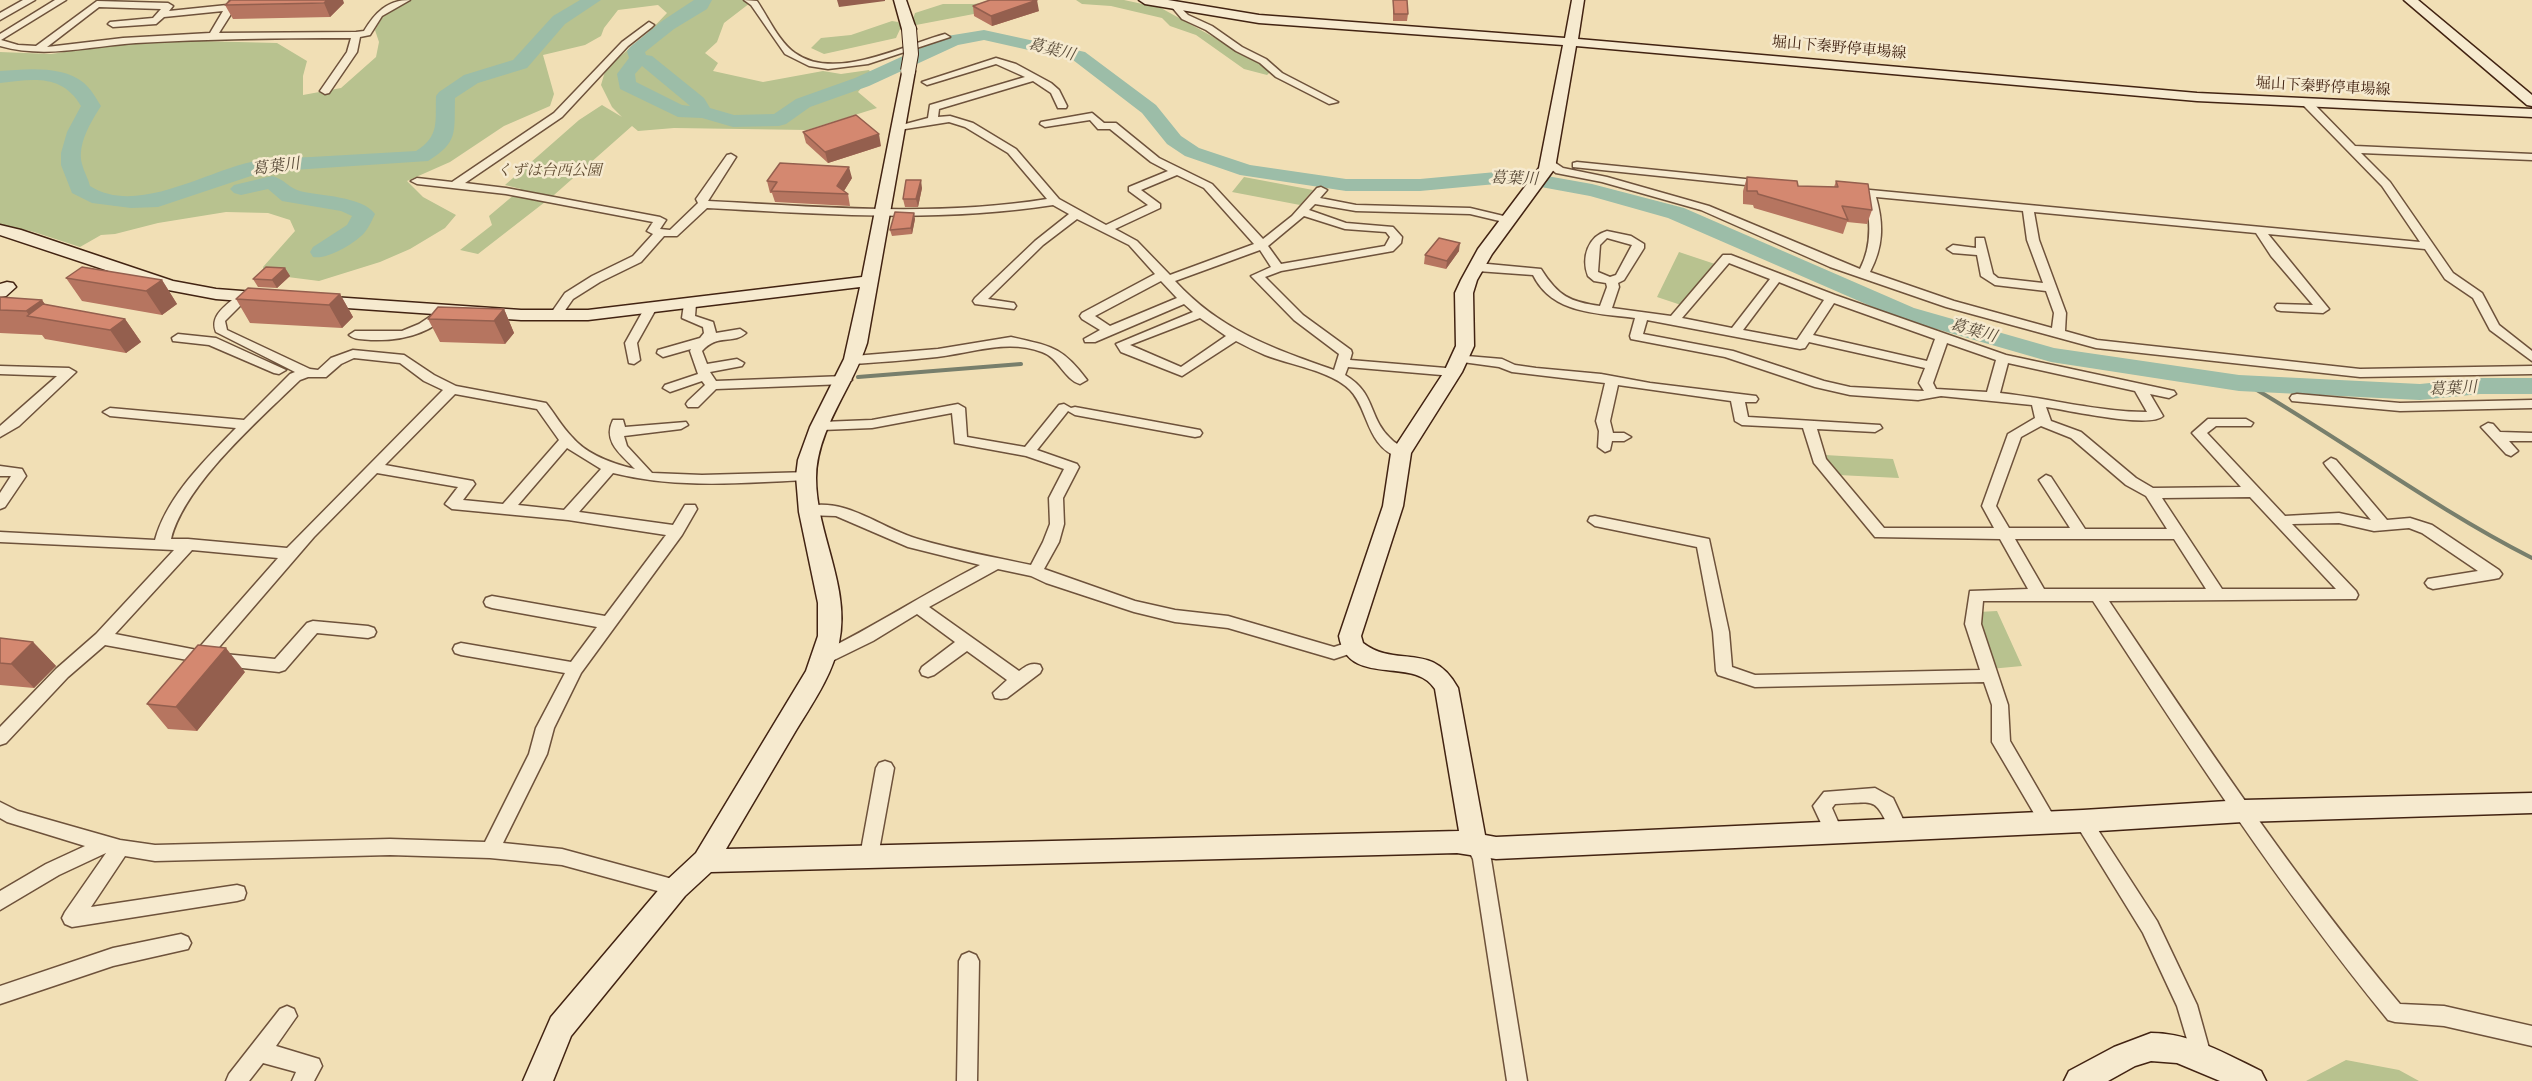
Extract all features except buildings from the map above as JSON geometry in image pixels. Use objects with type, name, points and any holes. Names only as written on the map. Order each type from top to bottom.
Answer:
[{"type":"street","points":[[0,17],[30,0]]},
{"type":"street","points":[[0,40],[61,0]]},
{"type":"street","points":[[0,40],[17,48],[57,50],[123,41],[213,36],[357,35],[367,33],[379,14],[405,0]]},
{"type":"street","points":[[749,0],[754,3],[791,56],[824,67],[856,64],[945,37]]},
{"type":"street","points":[[538,1081],[561,1027],[676,888],[705,861],[815,678],[824,658],[830,620],[829,601],[809,511],[806,475],[811,448],[854,360],[911,54],[909,29],[900,0]]},
{"type":"street","name":"堀山下秦野停車場線","points":[[1145,0],[1259,19],[1571,42],[2186,96],[2308,104],[2532,113]]},
{"type":"street","points":[[1517,1081],[1482,859],[1474,843],[1446,688],[1441,677],[1428,668],[1368,658],[1352,647],[1350,636],[1394,506],[1401,453],[1456,365],[1465,345],[1464,293],[1469,280],[1547,165],[1578,0]]},
{"type":"street","points":[[2410,0],[2532,102]]},
{"type":"street","points":[[213,36],[235,3]]},
{"type":"street","points":[[163,14],[235,3]]},
{"type":"street","points":[[38,48],[97,4],[168,6],[156,21],[113,24]]},
{"type":"street","points":[[1176,6],[1185,17],[1209,28],[1239,49],[1263,61],[1279,75],[1333,102]]},
{"type":"street","points":[[453,186],[558,114],[625,44],[649,25]]},
{"type":"street","points":[[325,91],[352,52],[357,35]]},
{"type":"street","points":[[927,81],[996,61],[1013,66],[1055,92],[1062,106]]},
{"type":"street","points":[[933,120],[934,107],[1033,78]]},
{"type":"street","points":[[2308,104],[2385,184],[2449,276],[2478,296],[2494,327],[2532,357]]},
{"type":"street","points":[[1045,123],[1092,116],[1102,127],[1112,125],[1155,160],[1208,186],[1262,245],[1278,268]]},
{"type":"street","points":[[899,127],[933,120],[962,122],[1012,151],[1055,201],[1133,243],[1200,313],[1235,336],[1270,352],[1340,369],[1502,363],[1512,368],[1536,372],[1744,398],[1743,421],[1875,428]]},
{"type":"street","points":[[2351,149],[2532,157]]},
{"type":"street","points":[[704,204],[702,199],[731,158]]},
{"type":"street","points":[[1547,165],[1778,185]]},
{"type":"street","points":[[1547,165],[1560,171],[1603,179],[1705,208],[1863,274],[1950,304],[2096,344],[2360,373],[2532,370]]},
{"type":"street","points":[[1107,229],[1156,206],[1133,189],[1179,170]]},
{"type":"street","points":[[417,181],[506,191],[660,220],[653,231],[660,234],[673,234],[704,204],[882,214],[1011,207],[1055,201]]},
{"type":"street","points":[[1110,331],[1086,316],[1166,278],[1262,245],[1303,212],[1321,190]]},
{"type":"street","points":[[1835,190],[2429,246]]},
{"type":"street","points":[[1863,274],[1874,253],[1871,243],[1881,237],[1870,194]]},
{"type":"street","points":[[1312,200],[1356,208],[1470,212],[1508,220]]},
{"type":"street","points":[[2028,208],[2033,240],[2060,313],[2058,335]]},
{"type":"street","points":[[1303,212],[1345,226],[1389,229],[1396,237],[1395,243],[1383,251],[1278,268],[1257,276],[1278,300],[1315,332],[1346,353],[1340,369]]},
{"type":"street","points":[[1010,306],[979,301],[1039,243],[1076,214]]},
{"type":"street","points":[[0,230],[169,285],[202,292],[281,299]]},
{"type":"street","points":[[2260,231],[2275,253],[2323,309],[2281,307]]},
{"type":"street","points":[[555,316],[569,296],[596,279],[637,259],[660,234]]},
{"type":"street","points":[[1953,249],[1981,246],[1987,276],[1995,281],[2051,288]]},
{"type":"street","points":[[1674,320],[1727,258],[1942,338],[2003,358],[2169,394]]},
{"type":"street","points":[[1477,267],[1537,272],[1542,282],[1553,294],[1574,306],[1674,320],[1800,345],[1832,298]]},
{"type":"street","points":[[1734,333],[1777,278]]},
{"type":"street","points":[[303,300],[555,316],[650,309],[869,281]]},
{"type":"street","points":[[1605,310],[1611,294],[1611,281]]},
{"type":"street","points":[[243,297],[219,320],[222,332],[301,375]]},
{"type":"street","points":[[1090,339],[1185,299]]},
{"type":"street","points":[[690,304],[688,318],[710,325],[711,330],[696,351],[707,376]]},
{"type":"street","points":[[634,360],[631,343],[650,309]]},
{"type":"street","points":[[355,335],[409,334],[424,328],[446,310]]},
{"type":"street","points":[[1200,313],[1122,344],[1126,349],[1182,372],[1235,336]]},
{"type":"street","points":[[1642,316],[1636,336],[1716,351],[1820,384],[1850,391],[1918,396],[1931,392],[1993,396],[2132,416],[2156,416],[2140,388]]},
{"type":"street","points":[[1716,330],[1716,351]]},
{"type":"street","points":[[663,353],[705,340],[740,333]]},
{"type":"street","points":[[1805,337],[1931,366]]},
{"type":"street","points":[[178,338],[212,341],[301,375],[321,374],[336,361],[353,354],[393,357],[411,362],[429,378],[452,389],[541,406],[566,440],[610,468],[647,477],[702,480],[806,475]]},
{"type":"street","points":[[1931,392],[1926,383],[1942,338]]},
{"type":"street","points":[[854,360],[938,353],[1011,341],[1048,349],[1061,359],[1080,380]]},
{"type":"street","points":[[1993,396],[2003,358]]},
{"type":"street","points":[[670,388],[737,363]]},
{"type":"street","points":[[1340,369],[1360,393],[1384,441],[1401,453]]},
{"type":"street","points":[[0,370],[69,372],[0,433]]},
{"type":"street","points":[[162,543],[162,535],[185,496],[212,462],[247,425],[301,375]]},
{"type":"street","points":[[707,376],[845,380]]},
{"type":"street","points":[[693,404],[707,376]]},
{"type":"street","points":[[1612,380],[1603,421],[1605,442],[1624,437]]},
{"type":"street","points":[[201,656],[309,532],[376,468],[452,389]]},
{"type":"street","points":[[2297,398],[2400,407],[2532,404]]},
{"type":"street","points":[[2038,401],[2042,420],[2051,428],[2070,430],[2095,448],[2139,488],[2151,494],[2252,492]]},
{"type":"street","points":[[822,426],[872,424],[958,408],[960,440],[1028,452],[1037,457],[1072,467],[1056,498],[1057,524],[1051,542],[1035,571]]},
{"type":"street","points":[[1028,452],[1069,410],[1195,433]]},
{"type":"street","points":[[110,412],[247,425]]},
{"type":"street","points":[[2039,595],[1989,506],[2015,434],[2042,420]]},
{"type":"street","points":[[2048,822],[2001,742],[2000,705],[1988,676],[1973,624],[1976,595],[2350,595],[2199,433],[2214,422],[2246,423]]},
{"type":"street","points":[[1809,424],[1820,460],[1880,533],[2178,534]]},
{"type":"street","points":[[647,477],[644,469],[620,449],[618,428],[664,431],[681,425]]},
{"type":"street","points":[[2511,452],[2492,431],[2532,437]]},
{"type":"street","points":[[508,508],[566,440]]},
{"type":"street","points":[[2331,463],[2383,525]]},
{"type":"street","points":[[376,468],[468,484],[452,504],[568,515],[677,531]]},
{"type":"street","points":[[568,515],[610,468]]},
{"type":"street","points":[[0,471],[17,472],[19,476],[0,504]]},
{"type":"street","points":[[2046,480],[2082,535]]},
{"type":"street","points":[[2151,494],[2218,595]]},
{"type":"street","points":[[809,511],[830,508],[911,543],[1035,571],[1051,579],[1134,606],[1175,616],[1228,622],[1334,653],[1352,647]]},
{"type":"street","points":[[490,850],[538,754],[545,728],[576,669],[677,531],[690,509]]},
{"type":"street","points":[[2282,522],[2291,519],[2339,518],[2374,526],[2410,523],[2427,529],[2494,574],[2433,583]]},
{"type":"street","points":[[1595,521],[1704,543],[1721,632],[1724,671],[1755,681],[1988,676]]},
{"type":"street","points":[[0,537],[188,544],[291,554]]},
{"type":"street","points":[[0,738],[62,673],[102,638],[188,544]]},
{"type":"street","points":[[824,658],[867,637],[917,606],[996,563]]},
{"type":"street","points":[[2097,595],[2243,811],[2361,972],[2395,1013],[2444,1016],[2532,1036]]},
{"type":"street","points":[[492,602],[609,623]]},
{"type":"street","points":[[917,606],[1019,680]]},
{"type":"street","points":[[102,638],[201,656],[279,666],[313,627],[368,632]]},
{"type":"street","points":[[928,671],[967,642]]},
{"type":"street","points":[[462,649],[576,669]]},
{"type":"street","points":[[1001,693],[1034,669]]},
{"type":"street","points":[[869,856],[885,768]]},
{"type":"street","points":[[1834,832],[1822,806],[1830,797],[1875,795],[1887,803],[1899,830]]},
{"type":"street","points":[[705,861],[1474,843],[1496,848],[2083,821],[2243,811],[2532,803]]},
{"type":"street","points":[[0,809],[13,817],[115,846],[155,853],[390,847],[490,850],[562,856],[676,888]]},
{"type":"street","points":[[2083,821],[2150,927],[2187,1005],[2202,1059]]},
{"type":"street","points":[[115,846],[72,918],[237,893]]},
{"type":"street","points":[[0,902],[38,876],[75,857],[115,846]]},
{"type":"street","points":[[0,994],[113,957],[182,943]]},
{"type":"street","points":[[967,1081],[969,961]]},
{"type":"street","points":[[236,1081],[287,1016]]},
{"type":"street","points":[[2079,1081],[2150,1047],[2173,1049],[2252,1081]]},
{"type":"street","points":[[259,1052],[312,1066],[302,1081]]},
{"type":"green space","name":"くずは台西公園","points":[[412,0],[744,0],[750,3],[724,23],[717,42],[705,53],[718,63],[713,71],[763,82],[823,71],[841,74],[869,70],[872,75],[858,92],[877,108],[807,130],[674,128],[638,131],[632,126],[554,195],[478,254],[460,250],[492,225],[489,216],[521,189],[505,185],[579,120],[602,105],[622,117],[612,107],[601,85],[606,68],[647,34],[667,13],[658,5],[618,10],[604,28],[601,36],[585,45],[543,55],[554,94],[550,106],[504,126],[450,162],[407,181],[423,197],[456,215],[445,228],[410,249],[380,262],[319,281],[264,274],[263,267],[295,231],[290,220],[268,213],[226,212],[158,223],[115,234],[101,235],[80,247],[0,224],[0,52],[51,54],[127,43],[199,41],[277,43],[307,61],[303,76],[303,95],[341,88],[376,57],[379,42],[375,30],[385,13]]},
{"type":"green space","points":[[1000,0],[979,13],[916,25],[913,19],[915,13],[943,4],[974,4]]},
{"type":"green space","points":[[1076,0],[1124,0],[1161,8],[1262,64],[1270,72],[1267,75],[1244,69],[1196,35],[1170,26],[1162,18],[1111,6],[1082,4]]},
{"type":"green space","points":[[892,21],[898,22],[901,27],[896,38],[824,54],[811,48],[821,38],[851,35]]},
{"type":"green space","points":[[1244,177],[1313,190],[1300,205],[1232,192]]},
{"type":"green space","points":[[1679,252],[1715,264],[1681,305],[1657,297]]},
{"type":"green space","points":[[1825,455],[1893,459],[1899,478],[1838,475],[1826,461]]},
{"type":"green space","points":[[1997,611],[2022,666],[1990,669],[1978,612]]},
{"type":"green space","points":[[2346,1060],[2399,1070],[2419,1081],[2306,1081]]},
{"type":"waterway","name":"葛葉川","points":[[0,77],[29,75],[52,77],[71,82],[78,87],[91,106],[72,146],[71,161],[79,189],[92,197],[105,199],[131,202],[158,201],[193,187],[261,166],[421,157],[438,146],[444,134],[446,96],[471,79],[520,64],[559,20],[592,0]]},
{"type":"waterway","name":"葛葉川","points":[[638,58],[636,51],[668,25],[701,5],[703,0]]},
{"type":"waterway","name":"葛葉川","points":[[703,112],[733,121],[779,120],[803,103],[862,82],[953,40],[984,35],[1079,56],[1149,109],[1174,140],[1192,152],[1247,171],[1346,185],[1420,185],[1496,178],[1530,179],[1592,190],[1676,213],[1906,313],[2051,355],[2239,383],[2420,392],[2480,386],[2532,386]]},
{"type":"waterway","name":"葛葉川","points":[[638,58],[646,60],[697,102],[703,112]]},
{"type":"waterway","points":[[638,58],[626,74],[627,85],[678,111],[703,112]]},
{"type":"waterway","points":[[241,189],[272,182],[290,196],[347,206],[364,214],[356,229],[321,252]]},
{"type":"waterway","points":[[858,377],[1021,364]]},
{"type":"waterway","points":[[2245,383],[2459,517],[2532,558]]}]
